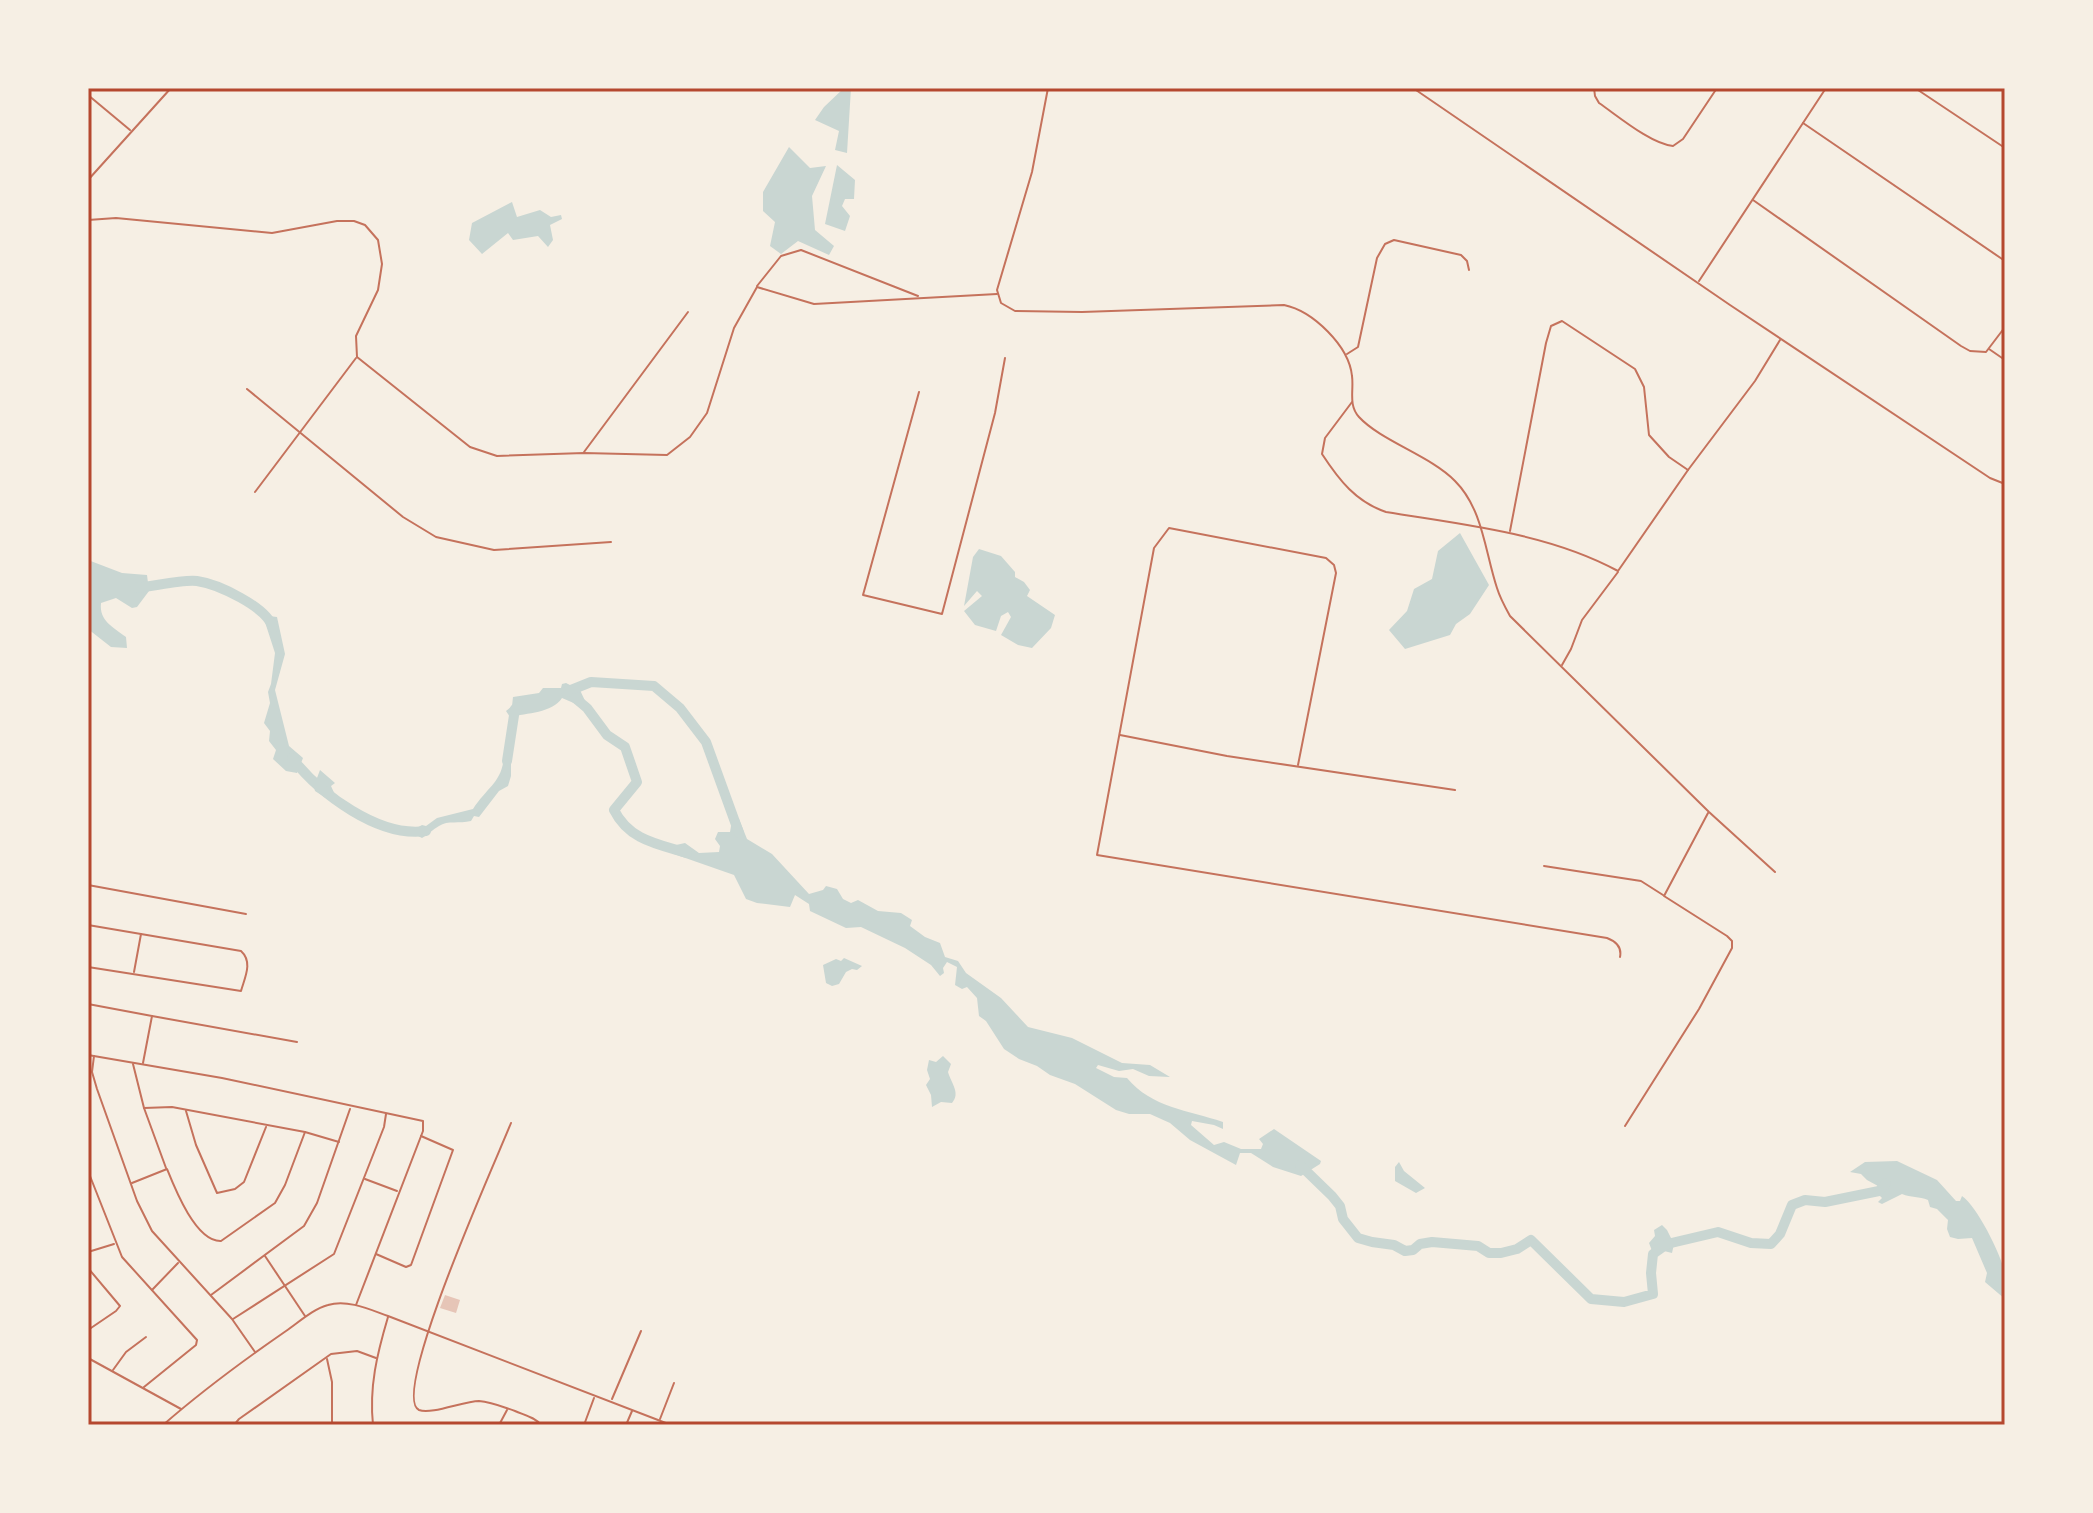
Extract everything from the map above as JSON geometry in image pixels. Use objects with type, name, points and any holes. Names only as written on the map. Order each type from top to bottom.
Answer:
[{"type":"street","points":[[88,180],[171,88]]},
{"type":"street","points":[[1048,88],[1032,172],[997,294],[1004,307],[1015,311],[1201,310],[1284,305],[1312,316],[1346,355],[1352,376],[1352,402],[1360,418],[1453,479],[1466,495],[1481,527],[1497,591],[1510,616],[1709,812],[1775,872]]},
{"type":"street","points":[[1413,88],[1780,339],[1990,478],[2005,484]]},
{"type":"street","points":[[1594,88],[1599,103],[1646,135],[1665,146],[1673,146],[1683,139],[1717,88]]},
{"type":"street","points":[[1699,282],[1826,88]]},
{"type":"street","points":[[1915,88],[2005,148]]},
{"type":"street","points":[[88,95],[131,131]]},
{"type":"street","points":[[1803,123],[2005,261]]},
{"type":"street","points":[[1753,200],[1961,346],[1980,353],[1989,349],[2005,327]]},
{"type":"street","points":[[88,220],[116,218],[272,233],[337,221],[354,221],[365,225],[378,240],[382,264],[378,290],[356,336],[357,357],[255,492]]},
{"type":"street","points":[[1346,355],[1358,347],[1377,258],[1385,244],[1394,240],[1461,255],[1467,261],[1469,270]]},
{"type":"street","points":[[357,357],[470,447],[497,456],[584,453],[667,455],[690,437],[707,413],[734,328],[757,287],[781,256],[801,250],[919,297]]},
{"type":"street","points":[[757,287],[814,304],[997,294]]},
{"type":"street","points":[[584,453],[688,312]]},
{"type":"street","points":[[1510,533],[1546,343],[1551,326],[1562,321],[1635,369],[1644,387],[1649,435],[1669,457],[1688,470]]},
{"type":"street","points":[[1561,666],[1582,620],[1755,381],[1780,339]]},
{"type":"street","points":[[1989,349],[2005,360]]},
{"type":"street","points":[[919,392],[863,595],[942,614],[995,413],[1005,358]]},
{"type":"street","points":[[247,389],[403,517],[436,537],[494,550],[611,542]]},
{"type":"street","points":[[1352,402],[1325,438],[1322,454],[1358,498],[1386,512],[1510,533],[1597,559],[1618,571]]},
{"type":"street","points":[[1298,765],[1336,573],[1334,565],[1326,558],[1169,528],[1154,548],[1097,855],[1607,938],[1617,944],[1620,957]]},
{"type":"street","points":[[1120,735],[1227,756],[1455,790]]},
{"type":"street","points":[[1664,896],[1709,812]]},
{"type":"street","points":[[1544,866],[1641,881],[1732,941],[1732,948],[1699,1009],[1625,1126]]},
{"type":"street","points":[[88,885],[246,914]]},
{"type":"street","points":[[88,925],[241,951],[248,959],[241,991],[88,967]]},
{"type":"street","points":[[134,973],[141,933]]},
{"type":"street","points":[[88,1004],[297,1042]]},
{"type":"street","points":[[143,1065],[152,1016]]},
{"type":"street","points":[[88,1055],[222,1078],[350,1107],[421,1119],[425,1127],[356,1306]]},
{"type":"street","points":[[94,1056],[92,1072],[97,1089],[152,1231],[232,1319],[256,1353]]},
{"type":"street","points":[[133,1063],[144,1108],[182,1206],[216,1242],[275,1203],[305,1132]]},
{"type":"street","points":[[88,1089],[97,1089]]},
{"type":"street","points":[[210,1295],[296,1234],[308,1221],[340,1142],[350,1107]]},
{"type":"street","points":[[144,1108],[186,1110],[267,1124],[340,1142]]},
{"type":"street","points":[[186,1110],[196,1145],[217,1193],[235,1189],[244,1182],[267,1124]]},
{"type":"street","points":[[232,1319],[334,1254],[384,1127],[386,1113]]},
{"type":"street","points":[[511,1123],[442,1289],[430,1332],[422,1347],[412,1394],[415,1407],[422,1411],[478,1401],[534,1418],[541,1425]]},
{"type":"street","points":[[375,1254],[406,1267],[411,1265],[453,1150],[421,1136]]},
{"type":"street","points":[[131,1183],[167,1169]]},
{"type":"street","points":[[88,1171],[122,1257],[197,1342],[144,1387]]},
{"type":"street","points":[[364,1179],[398,1191]]},
{"type":"street","points":[[88,1252],[115,1244]]},
{"type":"street","points":[[265,1256],[306,1317]]},
{"type":"street","points":[[151,1290],[179,1262]]},
{"type":"street","points":[[88,1268],[120,1306],[88,1330]]},
{"type":"street","points":[[163,1425],[256,1353],[306,1317],[329,1305],[356,1306],[388,1316],[671,1425]]},
{"type":"street","points":[[373,1425],[372,1391],[376,1358],[388,1316]]},
{"type":"street","points":[[611,1401],[641,1331]]},
{"type":"street","points":[[113,1370],[126,1352],[146,1337]]},
{"type":"street","points":[[234,1425],[326,1358],[343,1351],[357,1351],[376,1358]]},
{"type":"street","points":[[88,1358],[181,1409]]},
{"type":"street","points":[[326,1358],[332,1382],[332,1425]]},
{"type":"street","points":[[660,1420],[674,1383]]},
{"type":"street","points":[[584,1425],[595,1397]]},
{"type":"street","points":[[499,1425],[508,1409]]},
{"type":"street","points":[[626,1425],[632,1410]]},
{"type":"shaded area","points":[[844,88],[851,88],[847,153],[835,150],[839,131],[815,120]]},
{"type":"shaded area","points":[[789,147],[810,168],[826,166],[812,196],[815,230],[834,246],[829,255],[798,241],[781,254],[770,246],[775,222],[763,211],[763,192]]},
{"type":"shaded area","points":[[837,165],[855,180],[854,199],[845,199],[842,206],[850,216],[845,231],[825,224]]},
{"type":"shaded area","points":[[512,202],[517,217],[540,210],[551,217],[561,215],[562,219],[550,225],[553,240],[548,247],[538,236],[513,240],[508,233],[482,254],[469,240],[472,223]]},
{"type":"shaded area","points":[[1460,533],[1489,585],[1470,614],[1456,624],[1450,635],[1405,649],[1389,630],[1407,611],[1414,589],[1432,579],[1438,551]]},
{"type":"shaded area","points":[[979,549],[1001,556],[1015,572],[1015,577],[1030,590],[1027,596],[1055,615],[1051,628],[1032,648],[1018,645],[1001,635],[1011,617],[1008,612],[1001,616],[996,631],[975,625],[964,611],[982,596],[977,591],[964,606],[973,557]]},
{"type":"shaded area","points":[[88,560],[122,573],[147,575],[149,591],[137,607],[132,608],[116,598],[101,603],[105,619],[126,637],[127,648],[111,647],[88,629]]},
{"type":"shaded area","points":[[277,617],[285,654],[275,690],[289,746],[303,758],[297,773],[286,771],[273,759],[276,750],[269,741],[270,731],[264,723],[270,703],[268,692],[275,653],[264,619]]},
{"type":"shaded area","points":[[566,683],[580,690],[586,703],[583,707],[562,698],[552,707],[539,712],[510,717],[506,711],[512,706],[513,697],[539,693],[543,688],[561,688]]},
{"type":"shaded area","points":[[511,750],[508,786],[499,791],[479,817],[474,816],[471,821],[442,824],[422,838],[414,834],[415,829],[437,818],[473,809],[498,778],[504,754]]},
{"type":"shaded area","points":[[320,770],[335,783],[331,786],[341,801],[337,805],[315,791]]},
{"type":"shaded area","points":[[739,819],[747,839],[772,854],[809,894],[826,886],[837,889],[843,899],[851,903],[858,900],[878,911],[901,913],[912,920],[910,926],[940,943],[945,957],[958,961],[966,973],[1001,998],[1028,1027],[1072,1038],[1122,1063],[1150,1065],[1170,1077],[1149,1076],[1133,1069],[1119,1071],[1098,1065],[1096,1068],[1114,1077],[1127,1078],[1159,1102],[1223,1122],[1223,1129],[1192,1121],[1191,1125],[1214,1145],[1224,1142],[1241,1149],[1261,1149],[1263,1144],[1259,1139],[1274,1129],[1321,1161],[1320,1164],[1301,1176],[1273,1167],[1251,1153],[1240,1153],[1236,1165],[1190,1140],[1170,1123],[1150,1114],[1129,1114],[1116,1110],[1075,1084],[1050,1075],[1004,1049],[986,1021],[979,1016],[977,998],[967,987],[962,989],[955,985],[957,967],[947,962],[940,976],[931,965],[905,948],[861,927],[846,928],[810,911],[809,904],[795,895],[790,907],[746,899],[734,875],[674,854],[676,845],[685,843],[699,853],[719,852],[720,846],[715,839],[718,832],[730,832],[732,820]]},
{"type":"shaded area","points":[[844,958],[862,966],[846,972],[839,984],[832,986],[826,983],[823,965]]},
{"type":"shaded area","points":[[943,1056],[951,1064],[948,1072],[956,1095],[952,1103],[941,1102],[932,1107],[926,1085],[930,1079],[927,1070],[929,1060],[936,1062]]},
{"type":"shaded area","points":[[1897,1161],[1937,1180],[1956,1201],[1960,1201],[1962,1196],[1968,1201],[1988,1232],[2003,1266],[2005,1299],[1985,1282],[1987,1273],[1972,1238],[1950,1237],[1948,1220],[1937,1209],[1930,1207],[1928,1200],[1902,1194],[1882,1204],[1878,1202],[1882,1198],[1878,1194],[1878,1186],[1861,1174],[1850,1172],[1865,1162]]},
{"type":"shaded area","points":[[1399,1162],[1404,1171],[1425,1188],[1416,1193],[1395,1181],[1395,1167]]},
{"type":"shaded area","points":[[1662,1225],[1674,1244],[1672,1253],[1664,1251],[1654,1256],[1649,1243],[1655,1236],[1654,1230]]},
{"type":"building","points":[[445,1295],[460,1300],[456,1313],[440,1308]]},
{"type":"waterway","points":[[135,588],[184,581],[206,583],[252,605],[262,612],[273,628]]},
{"type":"waterway","points":[[566,692],[591,682],[654,686],[680,708],[706,742],[739,833]]},
{"type":"waterway","points":[[575,698],[587,708],[607,735],[625,747],[637,782],[614,810],[620,820],[645,839],[687,853]]},
{"type":"waterway","points":[[507,761],[515,709],[518,707]]},
{"type":"waterway","points":[[292,758],[318,786],[352,811],[389,828],[426,831]]},
{"type":"waterway","points":[[1300,1165],[1340,1206],[1343,1219],[1358,1238],[1394,1245],[1405,1251],[1432,1242],[1478,1246],[1489,1253],[1517,1249],[1531,1240],[1591,1299],[1624,1302],[1653,1294],[1653,1254],[1667,1244],[1718,1232],[1751,1243],[1771,1244],[1780,1234],[1792,1205],[1805,1200],[1825,1202],[1879,1191],[1886,1183]]}]
